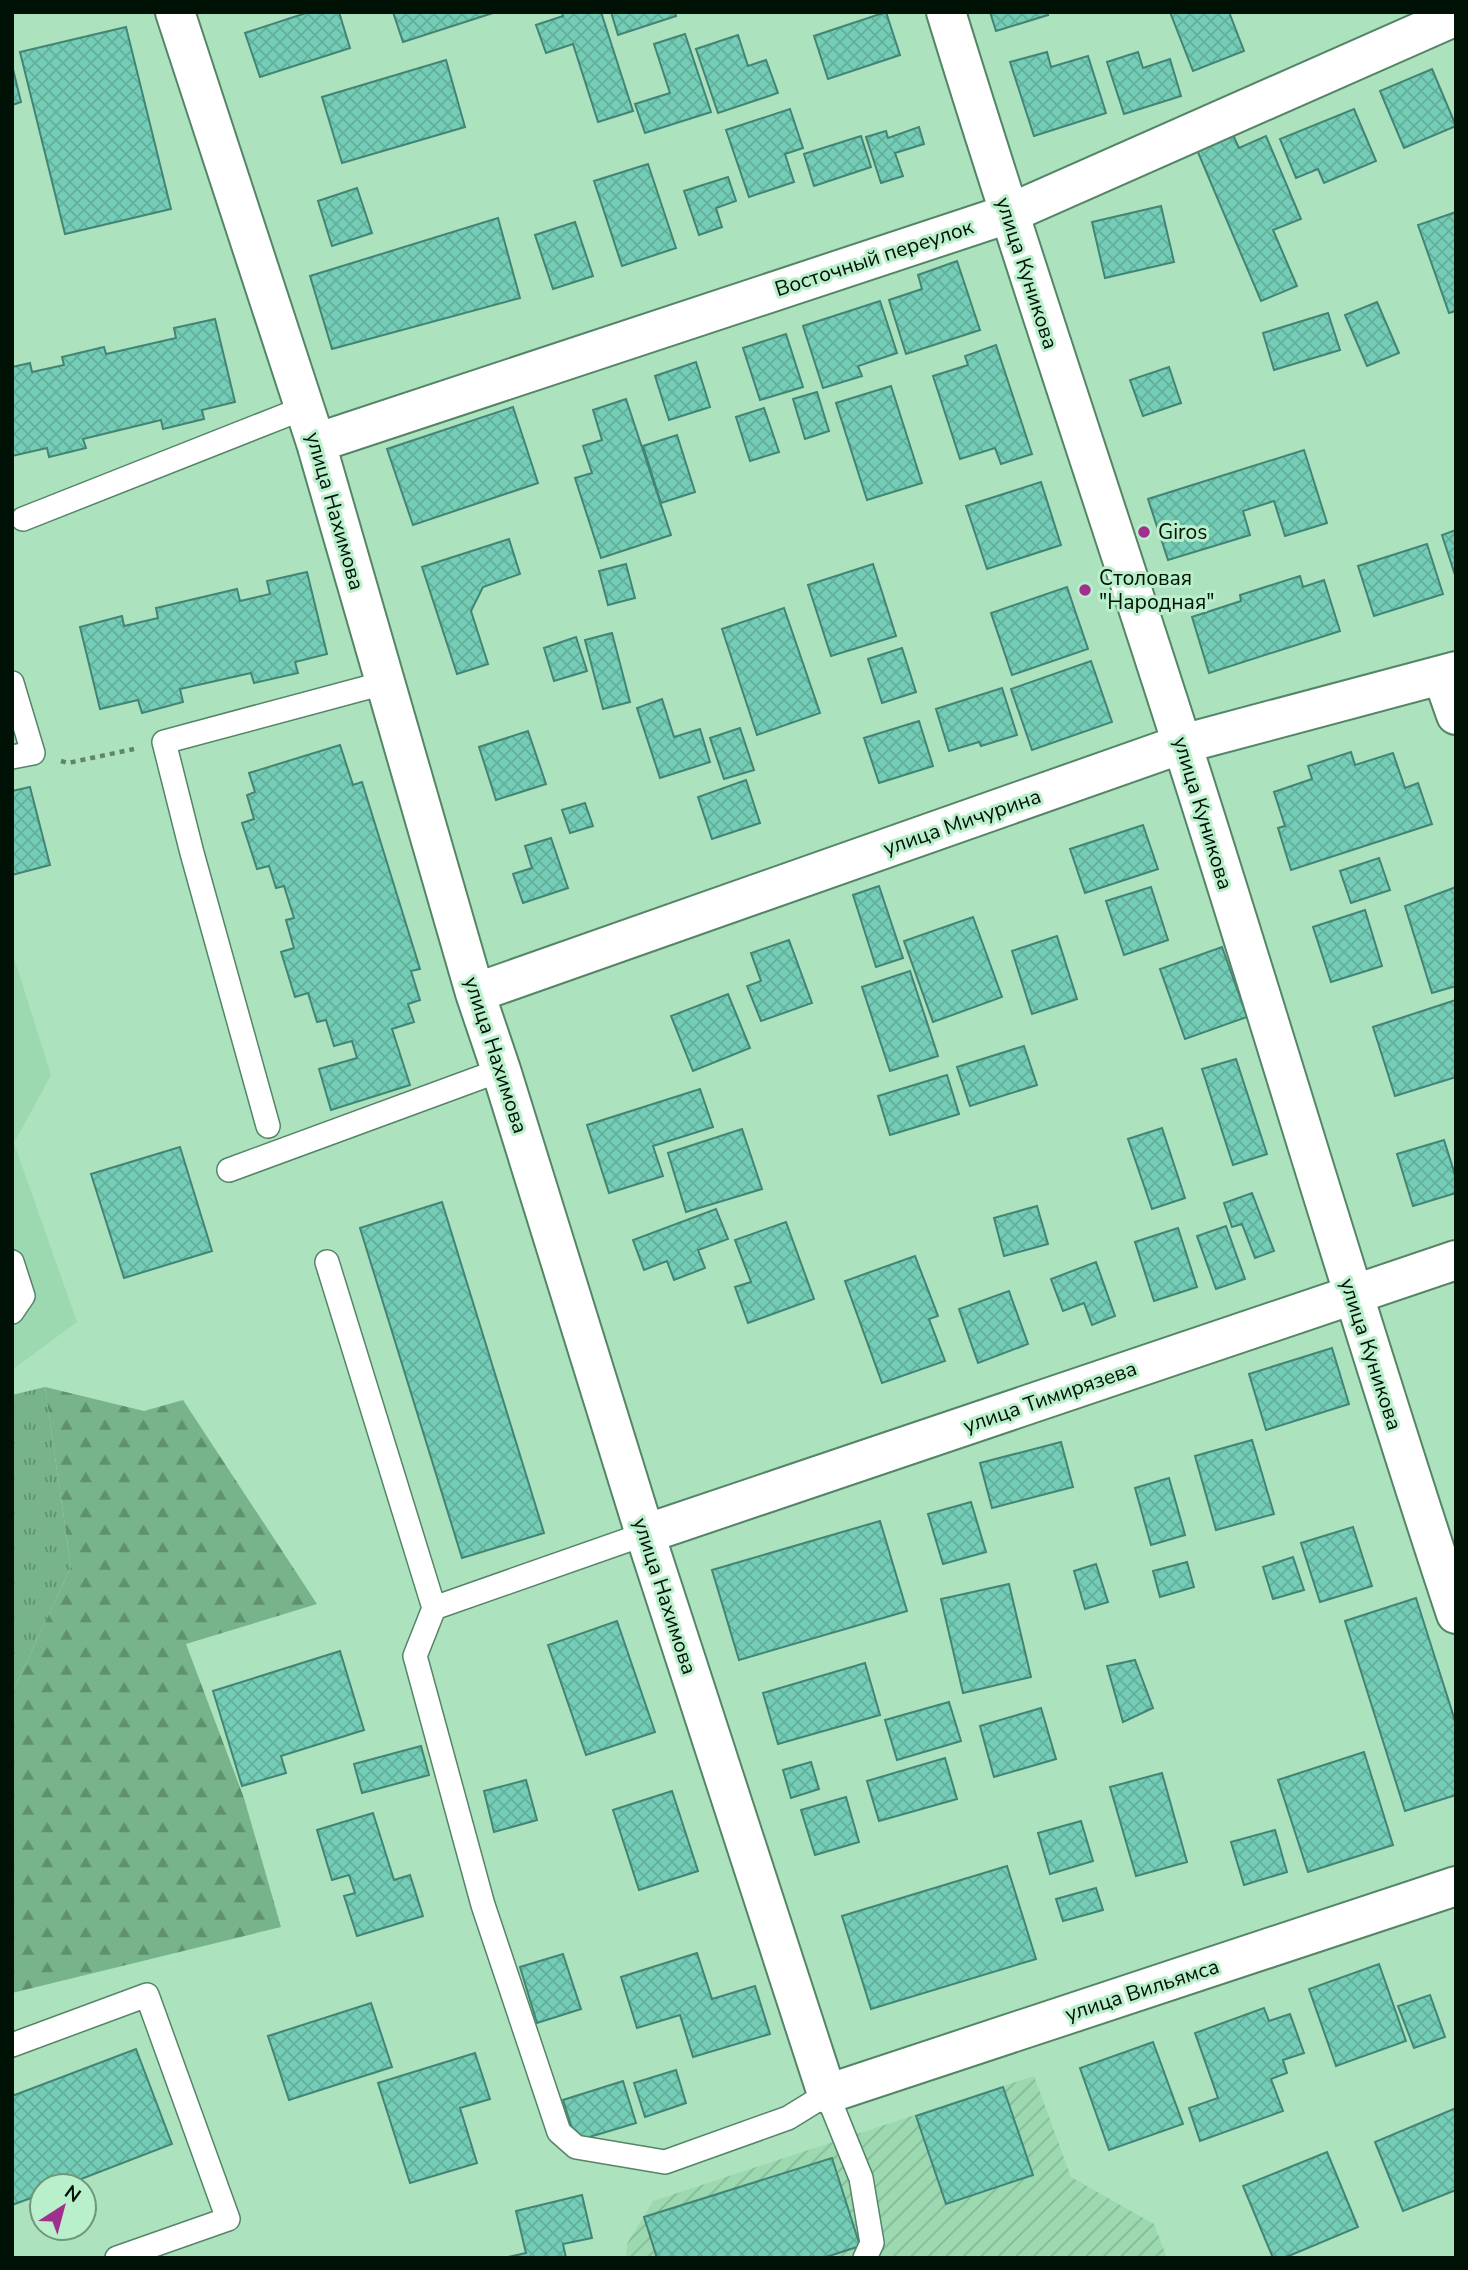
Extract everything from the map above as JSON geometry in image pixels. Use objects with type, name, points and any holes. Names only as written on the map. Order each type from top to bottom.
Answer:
[{"type":"street","name":"улица Нахимова","points":[[175,12],[310,426],[475,993],[645,1534],[827,2094]]},
{"type":"street","name":"улица Куникова","points":[[946,12],[1008,214],[1182,744],[1353,1295],[1456,1614]]},
{"type":"street","name":"Восточный переулок","points":[[310,426],[1008,214],[1456,16]]},
{"type":"street","name":"улица Мичурина","points":[[475,993],[1182,744],[1449,673]]},
{"type":"street","points":[[1449,673],[1456,715]]},
{"type":"street","name":"улица Тимирязева","points":[[645,1534],[1456,1260]]},
{"type":"street","name":"улица Вильямса","points":[[827,2094],[1456,1886]]},
{"type":"lane","points":[[23,519],[310,426]]},
{"type":"lane","points":[[12,683],[23,755]]},
{"type":"lane","points":[[268,1126],[195,866],[164,743],[384,683]]},
{"type":"lane","points":[[229,1170],[501,1070]]},
{"type":"lane","points":[[12,1262],[23,1296],[12,1312]]},
{"type":"lane","points":[[327,1262],[434,1608],[415,1656],[483,1905],[559,2132],[576,2147],[665,2162],[788,2118],[827,2094],[861,2178],[872,2243],[865,2258]]},
{"type":"lane","points":[[434,1608],[645,1534]]},
{"type":"lane","points":[[12,2045],[147,1995],[228,2219],[117,2258]]},
{"type":"path","points":[[23,755],[68,763],[164,743]]},
{"type":"shaded area","points":[[12,951],[51,1075],[14,1143],[77,1322],[12,1370]]},
{"type":"shaded area","points":[[1034,2076],[1071,2177],[1154,2224],[1167,2258],[626,2258],[627,2244],[653,2201]]},
{"type":"green space","points":[[45,1387],[71,1567],[12,1693],[12,1395]]},
{"type":"green space","points":[[45,1387],[144,1411],[183,1400],[317,1604],[186,1644],[244,1798],[281,1927],[12,1993],[12,1693],[71,1567]]},
{"type":"building","points":[[309,12],[339,12],[350,48],[260,77],[245,33]]},
{"type":"building","points":[[393,12],[496,12],[403,42]]},
{"type":"building","points":[[562,12],[601,12],[633,111],[598,122],[573,44],[546,53],[536,25],[563,16]]},
{"type":"building","points":[[611,12],[675,12],[676,16],[618,35]]},
{"type":"building","points":[[886,12],[900,55],[828,79],[814,36]]},
{"type":"building","points":[[990,12],[1047,12],[1048,15],[996,31]]},
{"type":"building","points":[[1170,12],[1229,12],[1244,51],[1193,71]]},
{"type":"building","points":[[126,27],[171,209],[65,234],[20,52]]},
{"type":"building","points":[[685,34],[711,112],[645,133],[635,104],[670,93],[654,44]]},
{"type":"building","points":[[738,35],[748,66],[766,60],[778,93],[718,113],[696,49]]},
{"type":"building","points":[[1047,52],[1051,67],[1088,56],[1106,113],[1034,136],[1010,62]]},
{"type":"building","points":[[1138,52],[1143,68],[1170,59],[1181,96],[1124,114],[1107,62]]},
{"type":"building","points":[[446,60],[465,127],[342,163],[322,97]]},
{"type":"building","points":[[12,65],[21,102],[12,105]]},
{"type":"building","points":[[1432,69],[1456,126],[1404,148],[1380,91]]},
{"type":"building","points":[[790,109],[803,148],[785,154],[794,182],[749,197],[726,130]]},
{"type":"building","points":[[1354,109],[1376,161],[1324,183],[1318,169],[1296,178],[1280,139]]},
{"type":"building","points":[[919,127],[924,144],[895,153],[903,176],[881,183],[866,137],[886,131],[888,138]]},
{"type":"building","points":[[1233,135],[1239,148],[1266,136],[1301,219],[1273,230],[1297,286],[1261,301],[1197,150]]},
{"type":"building","points":[[861,136],[871,167],[814,186],[804,154]]},
{"type":"building","points":[[648,164],[676,248],[622,266],[594,181]]},
{"type":"building","points":[[728,177],[736,201],[716,208],[722,227],[699,235],[684,191]]},
{"type":"building","points":[[357,188],[372,233],[332,246],[318,201]]},
{"type":"building","points":[[1161,206],[1174,262],[1105,278],[1092,222]]},
{"type":"building","points":[[1456,212],[1456,311],[1449,313],[1418,225]]},
{"type":"building","points":[[498,218],[520,298],[332,349],[310,276]]},
{"type":"building","points":[[575,222],[593,276],[553,289],[535,235]]},
{"type":"building","points":[[957,261],[980,330],[906,354],[889,300],[922,289],[918,275]]},
{"type":"building","points":[[880,301],[897,353],[858,366],[862,376],[823,388],[803,326]]},
{"type":"building","points":[[1377,302],[1399,353],[1367,366],[1345,315]]},
{"type":"building","points":[[1328,313],[1340,350],[1274,370],[1263,333]]},
{"type":"building","points":[[215,319],[235,402],[202,410],[204,419],[163,429],[161,420],[83,439],[86,448],[49,457],[47,448],[12,456],[12,367],[30,363],[32,372],[64,365],[62,357],[104,347],[106,354],[176,338],[174,328]]},
{"type":"building","points":[[786,334],[803,387],[760,400],[743,348]]},
{"type":"building","points":[[996,345],[1032,454],[1001,464],[995,448],[960,459],[933,376],[968,365],[965,356]]},
{"type":"building","points":[[696,362],[710,407],[669,420],[655,376]]},
{"type":"building","points":[[1169,367],[1181,403],[1143,416],[1130,380]]},
{"type":"building","points":[[891,386],[922,483],[867,500],[836,403]]},
{"type":"building","points":[[817,392],[829,431],[805,439],[793,399]]},
{"type":"building","points":[[626,399],[671,535],[601,558],[575,478],[592,473],[583,446],[602,440],[593,410]]},
{"type":"building","points":[[513,407],[538,483],[413,525],[387,449]]},
{"type":"building","points":[[764,408],[779,452],[750,461],[736,417]]},
{"type":"building","points":[[677,435],[695,492],[661,503],[643,446]]},
{"type":"building","points":[[1304,450],[1327,523],[1285,536],[1274,501],[1243,511],[1250,535],[1168,560],[1148,499]]},
{"type":"building","points":[[1041,482],[1061,545],[987,569],[966,506]]},
{"type":"building","points":[[1456,530],[1456,578],[1442,535]]},
{"type":"building","points":[[509,539],[520,574],[483,587],[471,611],[488,664],[457,674],[422,567]]},
{"type":"building","points":[[1427,544],[1443,594],[1374,616],[1358,566]]},
{"type":"building","points":[[626,564],[635,598],[608,605],[599,571]]},
{"type":"building","points":[[873,564],[896,636],[831,656],[808,585]]},
{"type":"building","points":[[307,572],[327,654],[295,662],[298,673],[254,683],[251,673],[180,689],[183,702],[142,713],[138,700],[100,709],[80,627],[122,616],[124,626],[158,618],[156,608],[237,589],[240,601],[270,594],[267,581]]},
{"type":"building","points":[[1300,576],[1303,587],[1324,580],[1340,631],[1209,673],[1192,617],[1241,601],[1240,595]]},
{"type":"building","points":[[1067,587],[1088,649],[1012,675],[991,613]]},
{"type":"building","points":[[784,608],[820,713],[757,735],[722,629]]},
{"type":"building","points":[[612,633],[630,702],[603,709],[585,640]]},
{"type":"building","points":[[576,637],[587,671],[554,681],[544,648]]},
{"type":"building","points":[[902,648],[916,692],[882,703],[868,659]]},
{"type":"building","points":[[1091,661],[1112,722],[1032,750],[1011,689]]},
{"type":"building","points":[[1002,688],[1017,735],[981,746],[979,742],[949,751],[936,709]]},
{"type":"building","points":[[662,699],[674,737],[700,729],[710,762],[660,778],[637,708]]},
{"type":"building","points":[[919,721],[933,766],[879,783],[864,738]]},
{"type":"building","points":[[740,728],[754,770],[724,779],[710,738]]},
{"type":"building","points":[[528,731],[546,784],[496,800],[479,747]]},
{"type":"building","points":[[340,745],[353,785],[362,782],[420,969],[411,971],[420,1000],[408,1004],[414,1022],[392,1029],[410,1085],[331,1110],[319,1069],[357,1058],[352,1041],[334,1046],[326,1020],[317,1022],[308,993],[295,997],[281,952],[294,948],[286,920],[294,918],[284,886],[276,888],[269,866],[257,869],[242,823],[254,819],[247,795],[255,792],[249,773]]},
{"type":"building","points":[[1351,752],[1355,765],[1393,753],[1405,788],[1418,783],[1432,824],[1291,870],[1278,828],[1285,826],[1274,792],[1312,779],[1308,766]]},
{"type":"building","points":[[746,780],[760,823],[712,839],[698,797]]},
{"type":"building","points":[[30,787],[50,865],[12,875],[12,791]]},
{"type":"building","points":[[585,803],[593,826],[570,833],[562,810]]},
{"type":"building","points":[[1143,825],[1158,869],[1085,893],[1070,849]]},
{"type":"building","points":[[551,838],[568,888],[523,903],[513,874],[532,868],[525,846]]},
{"type":"building","points":[[1379,858],[1390,890],[1351,903],[1340,871]]},
{"type":"building","points":[[879,886],[903,958],[876,967],[853,895]]},
{"type":"building","points":[[1151,887],[1168,940],[1124,955],[1106,901]]},
{"type":"building","points":[[1456,887],[1456,986],[1432,993],[1405,906]]},
{"type":"building","points":[[1365,910],[1382,966],[1331,982],[1313,927]]},
{"type":"building","points":[[973,917],[1002,997],[933,1022],[904,941]]},
{"type":"building","points":[[1057,936],[1077,999],[1032,1014],[1012,951]]},
{"type":"building","points":[[789,940],[812,1003],[761,1021],[747,986],[761,981],[751,953]]},
{"type":"building","points":[[1222,947],[1247,1017],[1185,1039],[1160,969]]},
{"type":"building","points":[[910,971],[938,1056],[890,1071],[862,987]]},
{"type":"building","points":[[728,994],[750,1048],[693,1071],[671,1016]]},
{"type":"building","points":[[1456,1000],[1456,1077],[1395,1096],[1373,1027]]},
{"type":"building","points":[[1024,1046],[1037,1085],[970,1106],[957,1067]]},
{"type":"building","points":[[1236,1059],[1267,1154],[1233,1165],[1202,1069]]},
{"type":"building","points":[[947,1075],[959,1114],[890,1135],[878,1096]]},
{"type":"building","points":[[700,1089],[713,1127],[653,1146],[663,1176],[609,1193],[587,1125]]},
{"type":"building","points":[[1162,1128],[1185,1198],[1152,1209],[1128,1139]]},
{"type":"building","points":[[742,1129],[762,1189],[686,1212],[668,1153]]},
{"type":"building","points":[[1444,1140],[1456,1178],[1456,1193],[1413,1206],[1397,1154]]},
{"type":"building","points":[[180,1147],[212,1251],[124,1278],[91,1174]]},
{"type":"building","points":[[1252,1193],[1274,1251],[1255,1258],[1242,1224],[1232,1227],[1224,1203]]},
{"type":"building","points":[[442,1202],[544,1533],[462,1558],[360,1228]]},
{"type":"building","points":[[1037,1206],[1048,1244],[1004,1256],[994,1218]]},
{"type":"building","points":[[716,1209],[728,1239],[698,1250],[705,1268],[674,1280],[667,1261],[644,1270],[633,1240]]},
{"type":"building","points":[[786,1222],[814,1299],[748,1323],[735,1287],[751,1282],[735,1240]]},
{"type":"building","points":[[1226,1226],[1245,1279],[1216,1289],[1197,1236]]},
{"type":"building","points":[[1178,1228],[1197,1287],[1154,1301],[1135,1242]]},
{"type":"building","points":[[915,1256],[938,1316],[929,1319],[945,1361],[882,1383],[845,1281]]},
{"type":"building","points":[[1096,1262],[1115,1316],[1092,1325],[1084,1303],[1063,1311],[1051,1279]]},
{"type":"building","points":[[1009,1291],[1028,1344],[978,1363],[959,1309]]},
{"type":"building","points":[[1332,1348],[1349,1404],[1266,1430],[1249,1374]]},
{"type":"building","points":[[1252,1440],[1274,1514],[1216,1530],[1195,1456]]},
{"type":"building","points":[[1061,1442],[1073,1487],[992,1508],[980,1463]]},
{"type":"building","points":[[1169,1478],[1185,1535],[1151,1545],[1135,1488]]},
{"type":"building","points":[[971,1502],[986,1552],[943,1564],[928,1514]]},
{"type":"building","points":[[880,1521],[907,1611],[739,1660],[712,1570]]},
{"type":"building","points":[[1353,1527],[1372,1586],[1320,1602],[1301,1543]]},
{"type":"building","points":[[1293,1557],[1304,1590],[1273,1599],[1263,1567]]},
{"type":"building","points":[[1187,1562],[1194,1587],[1160,1597],[1153,1571]]},
{"type":"building","points":[[1096,1564],[1108,1602],[1085,1609],[1074,1571]]},
{"type":"building","points":[[1009,1584],[1031,1677],[963,1693],[941,1599]]},
{"type":"building","points":[[1416,1598],[1456,1724],[1456,1795],[1405,1811],[1345,1621]]},
{"type":"building","points":[[617,1621],[655,1732],[586,1755],[548,1645]]},
{"type":"building","points":[[340,1651],[364,1730],[281,1756],[286,1773],[242,1786],[213,1691]]},
{"type":"building","points":[[1135,1660],[1153,1708],[1123,1722],[1107,1666]]},
{"type":"building","points":[[865,1663],[880,1715],[778,1744],[763,1693]]},
{"type":"building","points":[[949,1702],[961,1741],[897,1760],[885,1720]]},
{"type":"building","points":[[1041,1708],[1056,1759],[994,1777],[980,1726]]},
{"type":"building","points":[[421,1746],[429,1775],[362,1793],[354,1764]]},
{"type":"building","points":[[1364,1752],[1393,1845],[1308,1872],[1278,1780]]},
{"type":"building","points":[[945,1758],[957,1799],[879,1821],[867,1781]]},
{"type":"building","points":[[811,1762],[819,1789],[791,1798],[783,1770]]},
{"type":"building","points":[[1162,1773],[1187,1862],[1136,1876],[1110,1787]]},
{"type":"building","points":[[526,1780],[537,1820],[494,1832],[484,1791]]},
{"type":"building","points":[[672,1791],[698,1871],[639,1890],[613,1810]]},
{"type":"building","points":[[846,1797],[859,1842],[815,1855],[801,1810]]},
{"type":"building","points":[[373,1813],[394,1880],[410,1875],[423,1916],[357,1936],[344,1896],[355,1893],[349,1875],[332,1880],[317,1830]]},
{"type":"building","points":[[1081,1821],[1093,1861],[1050,1874],[1038,1833]]},
{"type":"building","points":[[1275,1830],[1287,1872],[1244,1885],[1231,1842]]},
{"type":"building","points":[[1007,1866],[1036,1959],[871,2009],[842,1916]]},
{"type":"building","points":[[1096,1888],[1103,1910],[1063,1921],[1056,1899]]},
{"type":"building","points":[[697,1953],[712,1999],[755,1986],[770,2034],[693,2057],[680,2015],[637,2028],[621,1977]]},
{"type":"building","points":[[563,1954],[581,2009],[537,2023],[520,1967]]},
{"type":"building","points":[[1379,1964],[1406,2041],[1336,2066],[1309,1989]]},
{"type":"building","points":[[1430,1995],[1445,2037],[1414,2048],[1398,2006]]},
{"type":"building","points":[[371,2003],[392,2067],[289,2100],[268,2036]]},
{"type":"building","points":[[1264,2008],[1269,2021],[1290,2014],[1304,2053],[1283,2060],[1287,2073],[1271,2079],[1283,2111],[1200,2141],[1189,2108],[1218,2098],[1195,2033]]},
{"type":"building","points":[[1153,2042],[1183,2124],[1109,2150],[1080,2068]]},
{"type":"building","points":[[136,2049],[172,2144],[98,2173],[28,2172],[28,2199],[12,2205],[12,2096]]},
{"type":"building","points":[[475,2053],[490,2099],[460,2108],[477,2163],[410,2183],[378,2083]]},
{"type":"building","points":[[676,2070],[686,2103],[645,2117],[634,2083]]},
{"type":"building","points":[[623,2081],[636,2123],[576,2141],[563,2100]]},
{"type":"building","points":[[1003,2087],[1033,2175],[946,2204],[916,2116]]},
{"type":"building","points":[[1456,2108],[1456,2190],[1403,2211],[1375,2142]]},
{"type":"building","points":[[1327,2152],[1358,2227],[1284,2258],[1273,2258],[1243,2186]]},
{"type":"building","points":[[832,2158],[860,2246],[823,2258],[657,2258],[644,2217]]},
{"type":"building","points":[[582,2195],[592,2238],[563,2244],[566,2258],[503,2258],[526,2253],[516,2211]]},
{"type":"place","name":"Giros","points":[[1144,532]]},
{"type":"place","name":"Столовая \"Народная\"","points":[[1085,590]]}]
